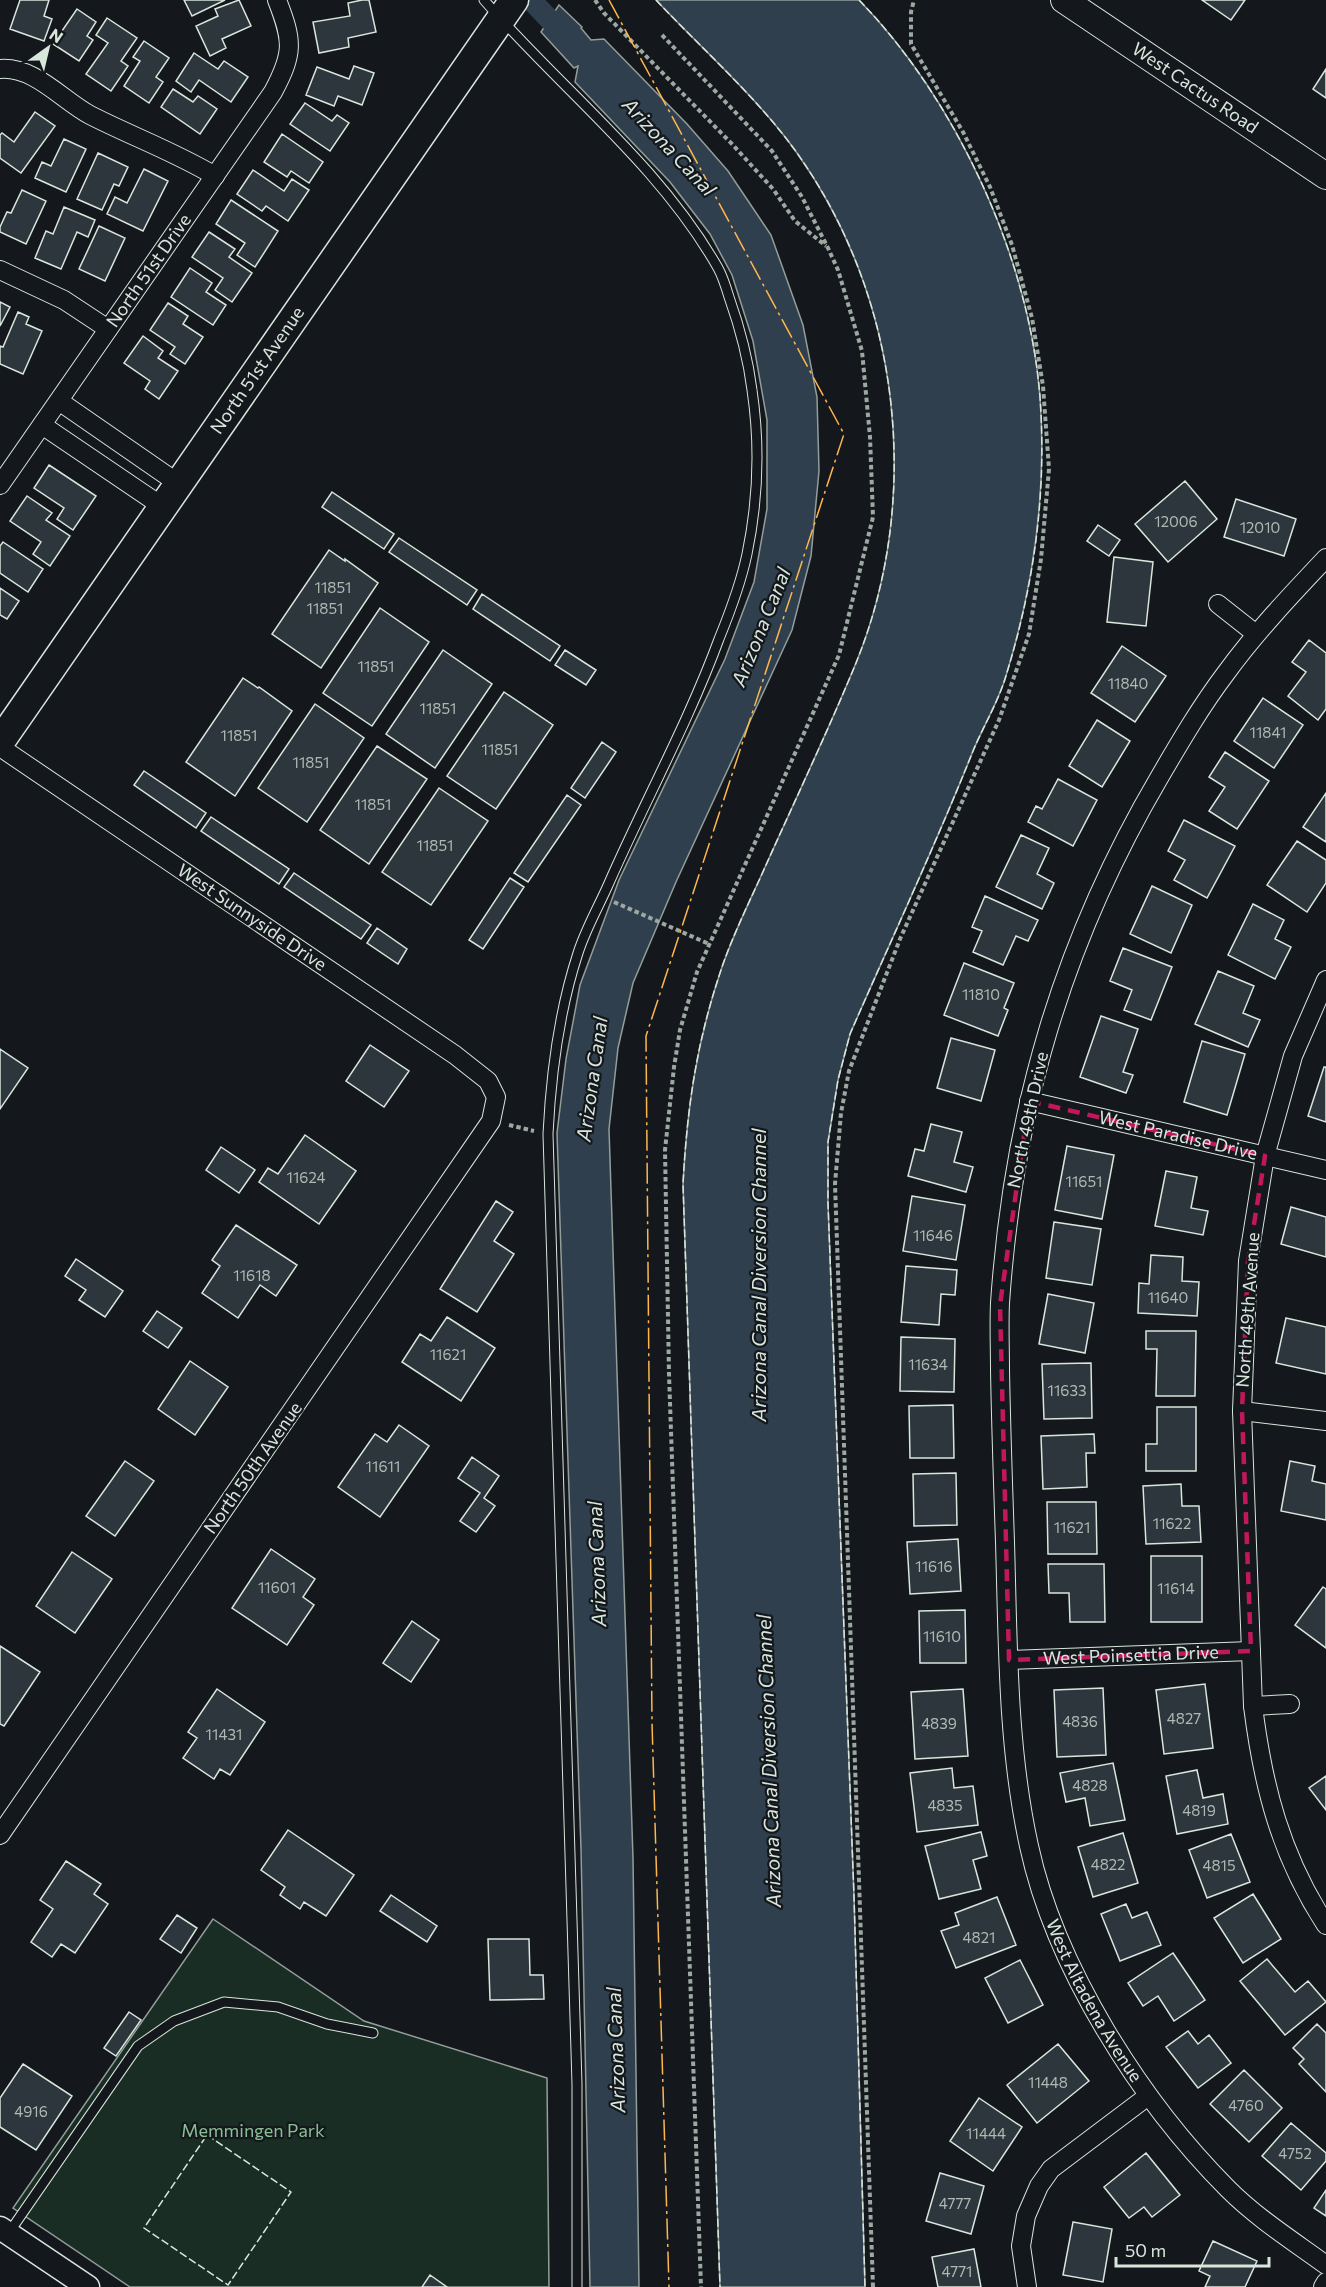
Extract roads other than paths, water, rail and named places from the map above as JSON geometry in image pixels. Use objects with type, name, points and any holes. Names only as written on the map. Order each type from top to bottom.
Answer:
[{"type":"main road","name":"West Cactus Road","points":[[1064,0],[1326,176]]},
{"type":"main road","name":"North 51st Avenue","points":[[0,742],[383,186],[499,6]]},
{"type":"street","name":"North 51st Drive","points":[[2,478],[42,425],[273,92],[290,53],[286,23],[277,0]]},
{"type":"street","points":[[0,69],[10,68],[39,81],[87,114],[194,163],[215,176]]},
{"type":"street","points":[[0,270],[64,300],[108,329]]},
{"type":"street","points":[[58,401],[179,484]]},
{"type":"street","points":[[42,425],[163,507]]},
{"type":"street","name":"North 49th Drive","points":[[1009,1660],[1000,1305],[1021,1139],[1054,1005],[1109,869],[1185,733],[1222,677],[1256,634],[1326,558]]},
{"type":"street","points":[[1218,604],[1256,634]]},
{"type":"street","name":"West Sunnyside Drive","points":[[0,747],[445,1049],[488,1082],[496,1097]]},
{"type":"street","name":"North 49th Avenue","points":[[1326,980],[1293,1056],[1265,1156],[1248,1261],[1242,1411],[1253,1706],[1258,1744],[1274,1815],[1305,1892],[1326,1925]]},
{"type":"street","name":"North 50th Avenue","points":[[0,1834],[491,1121],[496,1097]]},
{"type":"street","name":"West Paradise Drive","points":[[1029,1101],[1326,1170]]},
{"type":"street","points":[[1242,1411],[1326,1422]]},
{"type":"street","name":"West Poinsettia Drive","points":[[1009,1660],[1251,1651]]},
{"type":"street","name":"West Altadena Avenue","points":[[1009,1660],[1010,1702],[1019,1794],[1029,1850],[1048,1910],[1086,1993],[1119,2053],[1148,2096],[1187,2144],[1230,2191],[1280,2232],[1326,2265]]},
{"type":"street","points":[[1253,1706],[1290,1704]]},
{"type":"street","points":[[1028,2287],[1021,2246],[1026,2216],[1039,2186],[1051,2169],[1148,2096]]},
{"type":"street","points":[[3,2236],[88,2287]]},
{"type":"street","points":[[1323,2287],[1326,2282]]},
{"type":"lane","points":[[499,6],[530,52],[651,174],[696,231],[720,272],[736,318],[749,363],[757,423],[756,489],[747,554],[738,587],[705,676],[583,941],[566,997],[550,1089],[548,1134],[577,2085],[577,2287]]},
{"type":"lane","points":[[3,2236],[138,2046],[174,2021],[224,2002],[278,2007],[327,2024],[373,2033]]},
{"type":"water","name":"Arizona Canal Diversion Channel","points":[[656,0],[859,0],[894,40],[927,85],[956,133],[982,184],[1021,290],[1033,344],[1040,397],[1042,469],[1040,504],[1031,574],[1015,644],[998,697],[850,1034],[838,1080],[828,1142],[828,1203],[854,1896],[865,2287],[720,2287],[683,1184],[694,1077],[720,973],[856,663],[877,600],[890,534],[894,468],[891,401],[879,335],[860,271],[832,210],[797,153],[765,112]]},
{"type":"water","points":[[559,5],[582,27],[591,40],[604,39],[687,124],[728,171],[771,235],[803,325],[817,397],[819,471],[811,556],[792,630],[676,882],[633,983],[618,1048],[609,1129],[633,1858],[639,2287],[590,2287],[581,1849],[557,1133],[566,1059],[580,985],[619,880],[725,659],[754,582],[767,509],[767,420],[753,341],[732,275],[710,234],[670,182],[575,82],[578,66],[574,68],[541,32]]},
{"type":"waterway","name":"Arizona Canal","points":[[531,0],[568,39]]},
{"type":"park label","name":"Memmingen Park","points":[[253,2131]]}]
